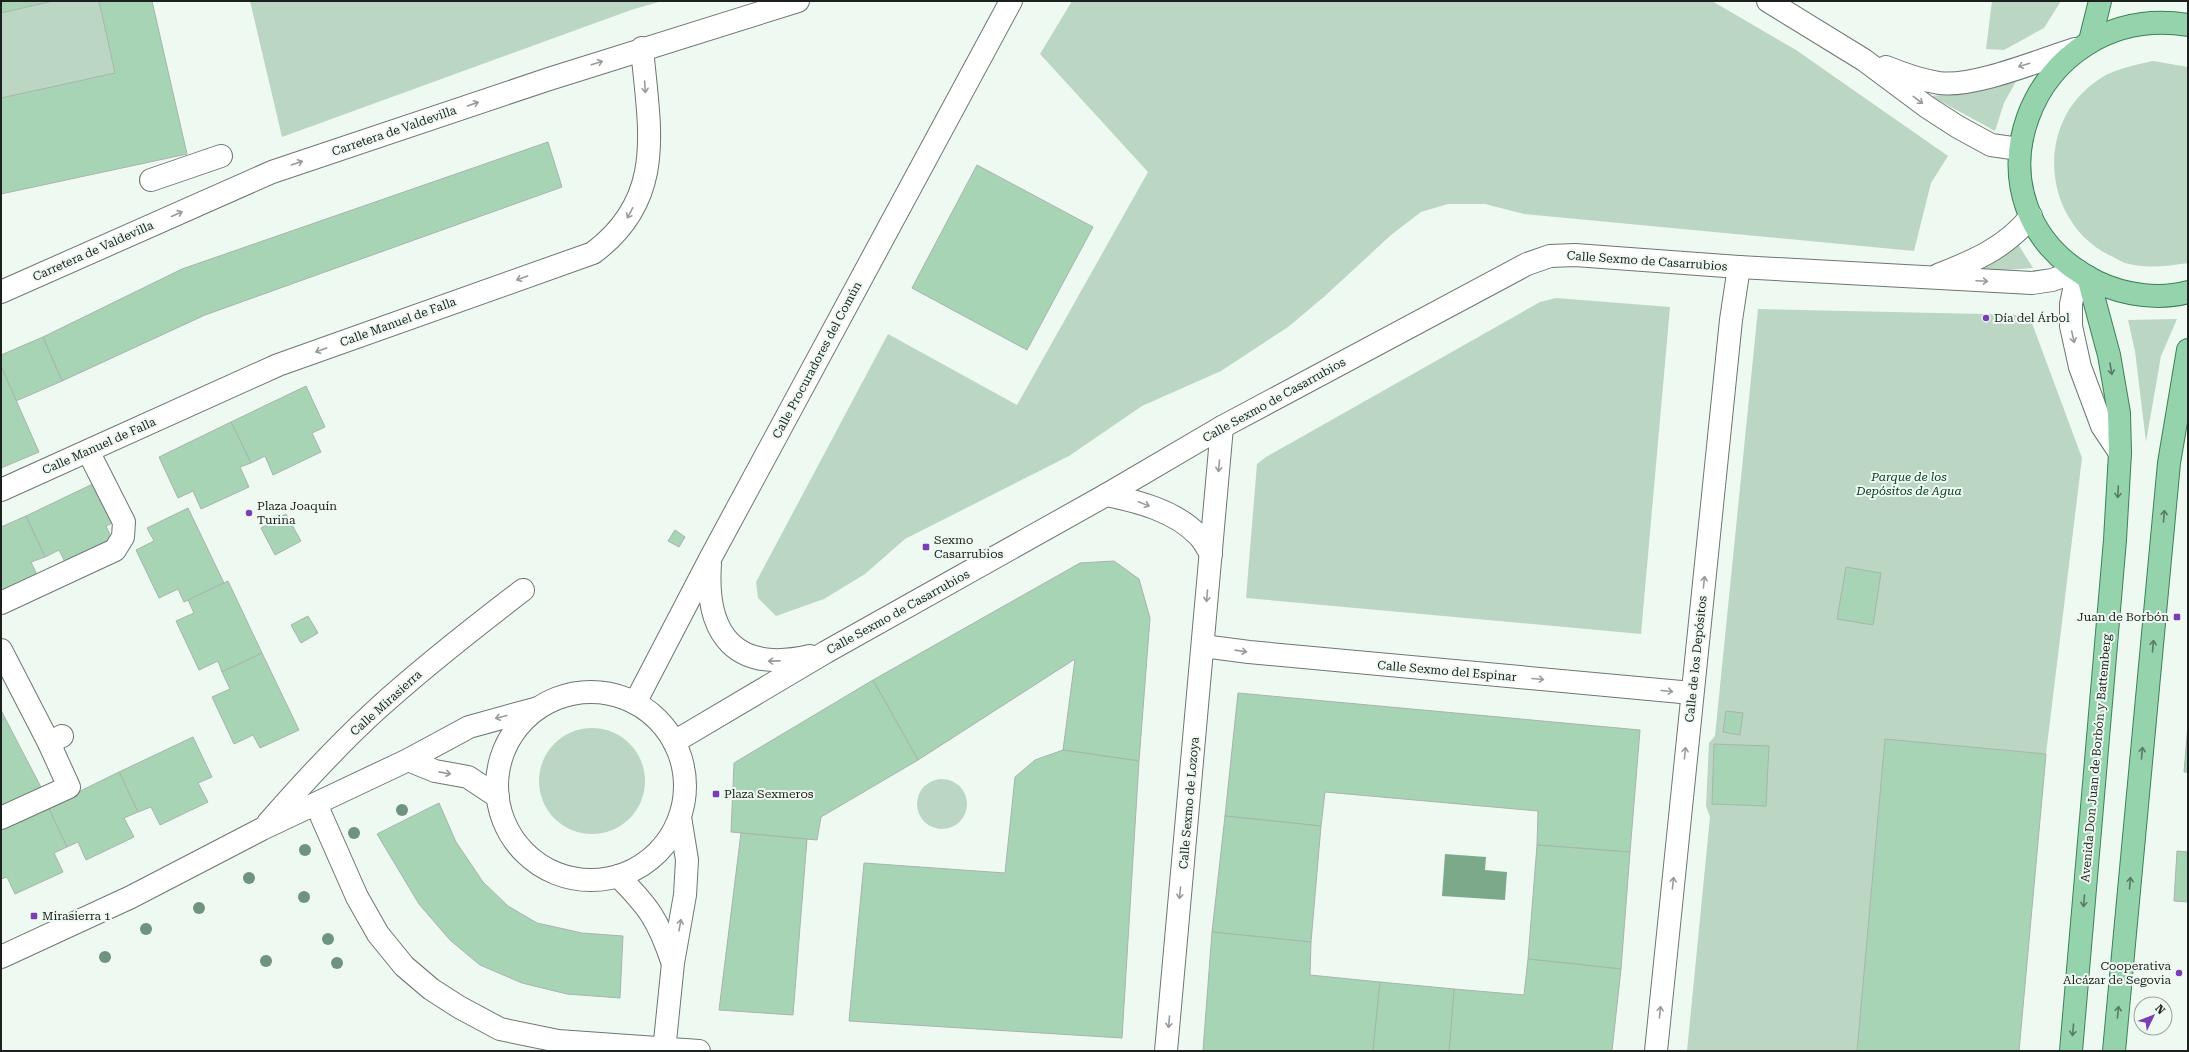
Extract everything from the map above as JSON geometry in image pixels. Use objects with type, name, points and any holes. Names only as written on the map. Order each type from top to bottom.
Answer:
[{"type":"main road","points":[[2083,43],[2100,1]]},
{"type":"main road","points":[[2188,25],[2154,20],[2133,22],[2111,28],[2083,43],[2047,74],[2036,91],[2022,129],[2019,149],[2020,176],[2031,216],[2051,246],[2083,274],[2106,286],[2145,295],[2165,296],[2188,292]]},
{"type":"main road","name":"Avenida Don Juan de Borbón y Battemberg","points":[[2071,1051],[2115,540],[2120,454],[2119,414],[2108,355],[2083,274]]},
{"type":"main road","points":[[2114,1051],[2169,463],[2183,403],[2188,350]]},
{"type":"street","name":"Carretera de Valdevilla","points":[[1,292],[272,172],[642,48],[798,1]]},
{"type":"street","points":[[1768,1],[1864,60],[1927,107],[1964,130],[1990,145],[2019,149]]},
{"type":"street","name":"Calle Procuradores del Común","points":[[635,703],[1002,7]]},
{"type":"street","points":[[1864,60],[1917,78],[1947,83],[1981,79],[2083,43]]},
{"type":"street","name":"Calle Manuel de Falla","points":[[1,490],[278,365],[592,253],[611,239],[627,220],[640,196],[648,167],[650,149],[642,48]]},
{"type":"street","points":[[151,180],[221,156]]},
{"type":"street","name":"Calle Sexmo de Casarrubios","points":[[1929,278],[1968,264],[1996,249],[2019,231],[2031,216]]},
{"type":"street","name":"Calle Sexmo de Casarrubios","points":[[674,742],[826,652],[1106,495],[1222,427],[1507,274],[1527,264],[1550,256],[1575,255],[1739,267],[2032,283],[2083,274]]},
{"type":"street","name":"Calle de los Depósitos","points":[[1656,1051],[1731,320],[1739,267]]},
{"type":"street","points":[[2083,274],[2071,304],[2071,326],[2080,367],[2102,426],[2120,454]]},
{"type":"street","name":"Calle Sexmo de Lozoya","points":[[1166,1051],[1222,427]]},
{"type":"street","points":[[1,603],[115,550],[123,537],[124,522],[88,450]]},
{"type":"street","points":[[1106,495],[1139,501],[1162,511],[1199,536],[1211,554]]},
{"type":"street","points":[[711,557],[709,586],[714,618],[726,639],[744,654],[765,661],[789,661],[826,652]]},
{"type":"street","name":"Calle Mirasierra","points":[[262,829],[308,778],[375,712],[449,647],[523,590]]},
{"type":"street","name":"Calle Sexmo del Espinar","points":[[1203,646],[1249,652],[1692,694]]},
{"type":"street","points":[[1,650],[56,740],[68,787],[1,818]]},
{"type":"street","points":[[594,692],[618,696],[635,703],[657,719],[674,742],[684,773],[685,792],[680,817],[666,843],[651,859],[633,870],[618,876],[586,880],[554,872],[527,854],[507,828],[498,797],[500,763],[506,746],[525,718],[538,708],[569,694],[594,692]]},
{"type":"street","name":"Calle Mirasierra","points":[[1,957],[131,897],[262,829],[408,760],[469,727],[538,708]]},
{"type":"street","points":[[408,760],[435,771],[468,777],[498,797]]},
{"type":"street","points":[[316,804],[357,897],[378,934],[404,966],[431,989],[459,1007],[500,1029],[558,1041],[699,1051]]},
{"type":"street","points":[[665,1049],[673,963],[685,895],[687,860],[680,817]]},
{"type":"street","points":[[618,876],[644,903],[656,919],[673,963]]},
{"type":"green space","points":[[53,1],[99,1],[115,73],[1,98],[1,13]]},
{"type":"green space","points":[[250,1],[662,1],[631,10],[282,137]]},
{"type":"green space","points":[[1072,1],[1712,1],[1796,50],[1948,156],[1931,183],[1914,251],[1524,214],[1485,204],[1448,204],[1421,212],[1391,235],[1325,296],[1288,327],[1221,371],[1142,406],[1069,456],[905,539],[865,574],[824,599],[776,616],[758,598],[756,582],[888,334],[1017,405],[1148,172],[1040,54]]},
{"type":"green space","points":[[1992,1],[2061,1],[2044,28],[2004,50],[1986,49]]},
{"type":"green space","points":[[2153,61],[2188,67],[2188,263],[2164,266],[2141,266],[2125,263],[2109,255],[2087,240],[2071,220],[2060,198],[2055,173],[2055,148],[2062,124],[2075,102],[2094,83],[2107,74],[2115,71]]},
{"type":"green space","points":[[2020,74],[2004,103],[1995,131],[1931,96],[1975,91]]},
{"type":"green space","points":[[2018,244],[2033,268],[1978,272]]},
{"type":"green space","points":[[1556,298],[1670,307],[1641,634],[1246,598],[1257,464],[1266,457],[1540,302]]},
{"type":"green space","name":"Parque de los Depósitos de Agua","points":[[1758,309],[2029,315],[2082,458],[2046,754],[1885,740],[1857,1051],[1687,1051],[1710,817],[1706,806],[1709,743],[1715,736]]},
{"type":"green space","points":[[2177,319],[2161,356],[2146,442],[2135,351],[2128,320]]},
{"type":"green space","points":[[592,728],[612,732],[630,743],[641,761],[645,781],[641,801],[630,819],[612,830],[592,834],[572,830],[554,819],[543,801],[539,781],[543,761],[554,743],[572,732]]},
{"type":"green space","points":[[942,779],[956,783],[963,790],[967,804],[963,818],[956,825],[942,829],[928,825],[921,818],[917,804],[921,790],[928,783]]},
{"type":"shaded area","points":[[1445,854],[1486,857],[1485,870],[1507,872],[1505,900],[1442,896]]},
{"type":"building","points":[[1,1],[53,1],[1,13]]},
{"type":"building","points":[[99,1],[152,1],[187,154],[1,194],[1,98],[115,73]]},
{"type":"building","points":[[548,142],[562,187],[205,315],[62,381],[43,337],[182,269]]},
{"type":"building","points":[[977,165],[1093,227],[1027,350],[912,288]]},
{"type":"building","points":[[43,337],[62,381],[16,401],[1,366],[1,355]]},
{"type":"building","points":[[1,366],[39,452],[1,468]]},
{"type":"building","points":[[306,386],[325,427],[312,433],[321,452],[273,475],[265,456],[251,463],[231,422]]},
{"type":"building","points":[[231,422],[251,463],[240,467],[249,487],[201,509],[193,491],[178,498],[159,457]]},
{"type":"building","points":[[101,480],[119,520],[106,526],[115,545],[68,568],[59,550],[45,557],[26,516]]},
{"type":"building","points":[[188,508],[224,583],[184,602],[178,589],[159,598],[136,550],[154,541],[147,528]]},
{"type":"building","points":[[286,514],[301,541],[275,555],[261,528]]},
{"type":"building","points":[[26,516],[45,557],[31,562],[40,581],[1,599],[1,527]]},
{"type":"building","points":[[675,530],[685,537],[679,547],[668,541]]},
{"type":"building","points":[[1114,561],[1139,579],[1150,618],[1139,761],[1063,750],[1075,659],[918,760],[873,680],[1080,563]]},
{"type":"building","points":[[1846,567],[1881,573],[1873,625],[1837,619]]},
{"type":"building","points":[[228,581],[262,653],[222,672],[218,661],[199,670],[176,621],[194,613],[188,600]]},
{"type":"building","points":[[308,616],[318,633],[301,643],[291,625]]},
{"type":"building","points":[[262,653],[299,730],[260,748],[253,735],[234,744],[212,697],[230,689],[222,672]]},
{"type":"building","points":[[873,680],[918,760],[821,817],[817,840],[731,832],[734,763]]},
{"type":"building","points":[[1238,693],[1640,730],[1630,852],[1537,845],[1538,811],[1325,792],[1321,826],[1225,816]]},
{"type":"building","points":[[1,710],[5,718],[1,721]]},
{"type":"building","points":[[1726,711],[1743,713],[1740,735],[1723,732]]},
{"type":"building","points":[[5,718],[44,793],[1,809],[1,721]]},
{"type":"building","points":[[2188,725],[2188,772],[2184,772]]},
{"type":"building","points":[[193,737],[212,777],[198,783],[208,802],[160,825],[151,807],[138,812],[119,772]]},
{"type":"building","points":[[1885,739],[2046,754],[2019,1051],[1857,1051]]},
{"type":"building","points":[[1714,744],[1769,746],[1766,806],[1712,804]]},
{"type":"building","points":[[1063,750],[1139,761],[1122,1038],[849,1021],[864,863],[1005,873],[1015,777],[1035,760]]},
{"type":"building","points":[[119,772],[138,812],[124,818],[134,837],[86,860],[78,842],[67,847],[48,807]]},
{"type":"building","points":[[439,803],[456,842],[483,882],[508,906],[537,923],[582,933],[623,936],[620,998],[567,994],[522,983],[480,965],[450,940],[419,904],[377,834]]},
{"type":"building","points":[[48,807],[67,847],[54,853],[63,872],[15,894],[7,877],[1,879],[1,828]]},
{"type":"building","points":[[1225,816],[1321,826],[1311,942],[1212,932]]},
{"type":"building","points":[[741,833],[807,839],[793,1015],[719,1010]]},
{"type":"building","points":[[1537,845],[1630,852],[1621,969],[1528,959]]},
{"type":"building","points":[[2177,851],[2188,852],[2188,902],[2174,901]]},
{"type":"building","points":[[1212,932],[1311,942],[1310,975],[1380,982],[1373,1051],[1203,1051]]},
{"type":"building","points":[[1528,959],[1621,969],[1612,1051],[1449,1051],[1454,989],[1524,995]]},
{"type":"building","points":[[1380,982],[1454,989],[1449,1051],[1373,1051]]},
{"type":"place","name":"Día del Árbol","points":[[1986,318]]},
{"type":"place","name":"Plaza Joaquín Turina","points":[[249,513]]},
{"type":"place","name":"Sexmo Casarrubios","points":[[926,547]]},
{"type":"place","name":"Juan de Borbón","points":[[2177,617]]},
{"type":"place","name":"Plaza Sexmeros","points":[[716,794]]},
{"type":"place","name":"Mirasierra 1","points":[[34,916]]},
{"type":"place","name":"Cooperativa Alcázar de Segovia","points":[[2179,973]]}]
